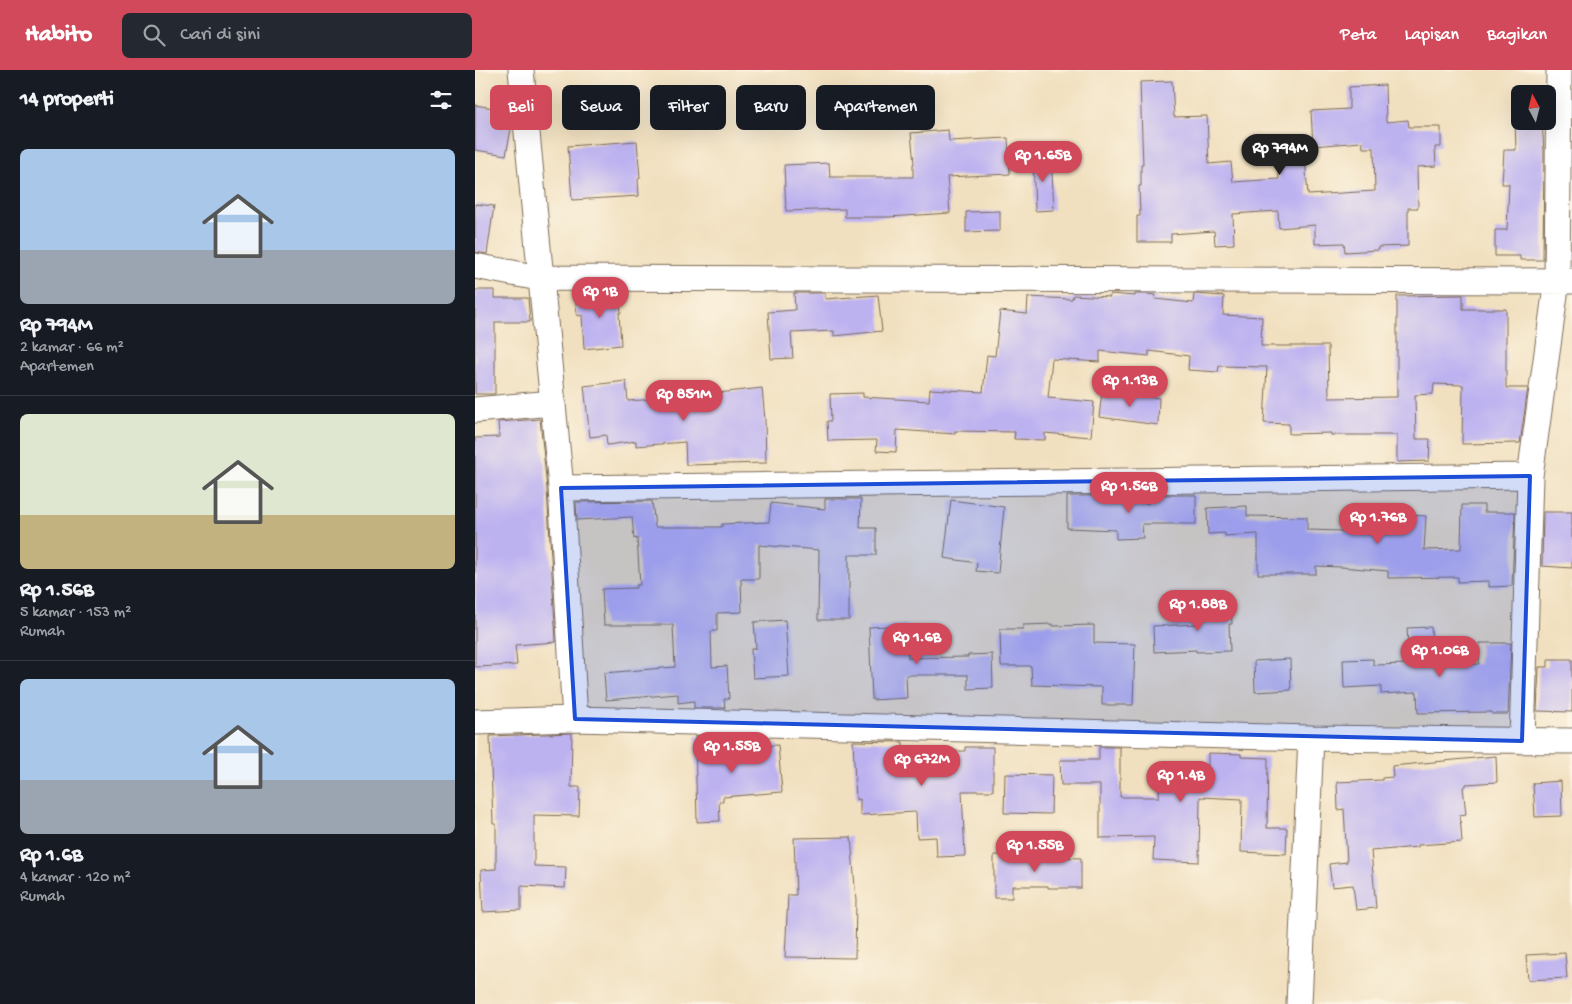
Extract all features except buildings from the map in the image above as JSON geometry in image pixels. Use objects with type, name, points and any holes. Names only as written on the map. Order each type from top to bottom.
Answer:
[{"type":"street","points":[[521,70],[539,278],[561,488],[575,719]]},
{"type":"street","points":[[1522,741],[1530,476],[1565,281],[1559,70]]},
{"type":"street","points":[[475,266],[539,278],[1565,281]]},
{"type":"street","points":[[475,410],[552,403]]},
{"type":"street","points":[[561,488],[1530,476]]},
{"type":"street","points":[[475,722],[575,719],[1311,738],[1572,741]]},
{"type":"street","points":[[1299,1004],[1311,738]]},
{"type":"highlighted area","points":[[1530,476],[1522,741],[575,719],[561,488]]}]
